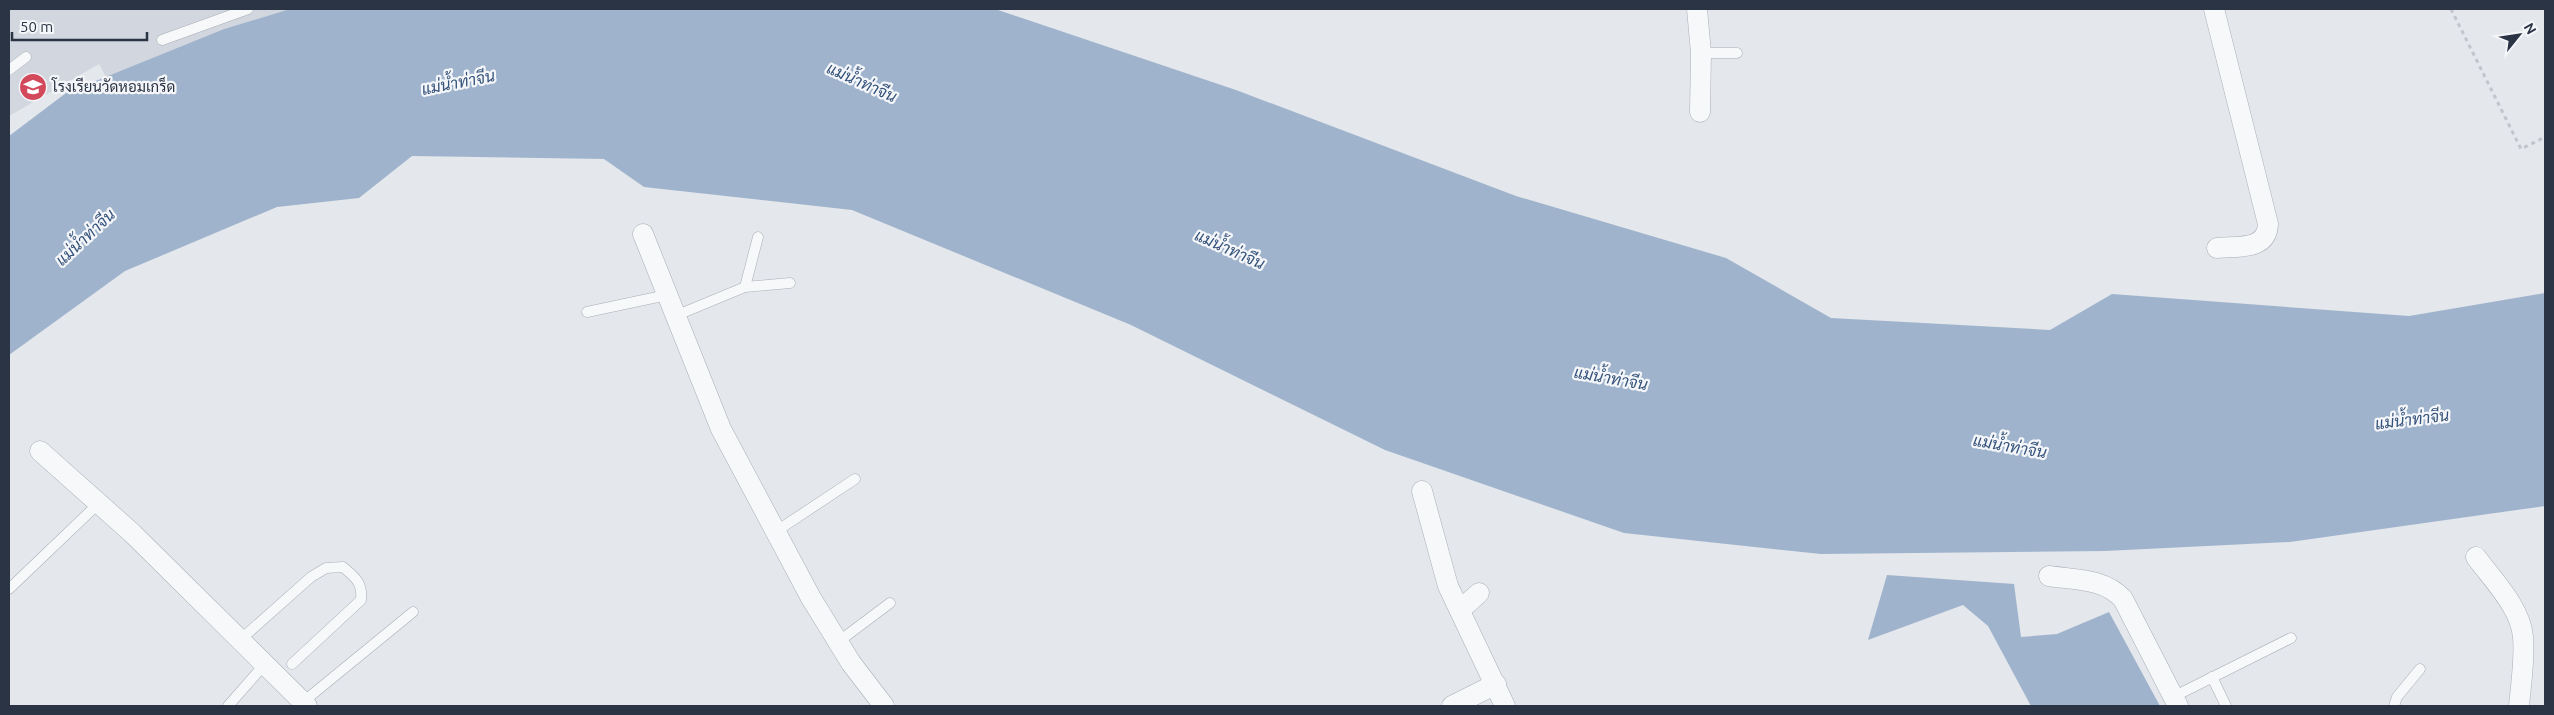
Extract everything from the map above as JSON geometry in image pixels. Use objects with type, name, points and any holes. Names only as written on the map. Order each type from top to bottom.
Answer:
[{"type":"street","points":[[1697,9],[1701,53],[1700,112]]},
{"type":"street","points":[[2214,9],[2268,224],[2268,234],[2263,241],[2255,245],[2217,248]]},
{"type":"street","points":[[643,234],[721,429],[811,598],[838,642],[884,706]]},
{"type":"street","points":[[40,450],[132,533],[305,704]]},
{"type":"street","points":[[1422,491],[1438,555],[1460,610],[1505,706]]},
{"type":"street","points":[[2476,557],[2510,605],[2520,623],[2523,636],[2519,706]]},
{"type":"street","points":[[2049,576],[2102,583],[2113,588],[2123,599],[2175,701]]},
{"type":"street","points":[[1460,610],[1479,593]]},
{"type":"street","points":[[1452,706],[1496,684]]},
{"type":"lane","points":[[162,40],[248,9]]},
{"type":"lane","points":[[1701,53],[1737,53]]},
{"type":"lane","points":[[9,70],[26,57]]},
{"type":"lane","points":[[745,287],[758,237]]},
{"type":"lane","points":[[675,316],[745,287],[790,283]]},
{"type":"lane","points":[[587,312],[667,295]]},
{"type":"lane","points":[[775,532],[855,479]]},
{"type":"lane","points":[[9,589],[99,503]]},
{"type":"lane","points":[[240,640],[311,577],[326,568],[343,568],[356,578],[363,588],[361,600],[292,664]]},
{"type":"lane","points":[[838,642],[890,603]]},
{"type":"lane","points":[[305,704],[413,612]]},
{"type":"lane","points":[[2175,701],[2212,677],[2291,638]]},
{"type":"lane","points":[[228,706],[264,665]]},
{"type":"lane","points":[[2394,706],[2397,697],[2420,669]]},
{"type":"lane","points":[[2212,677],[2226,706]]},
{"type":"path","points":[[2451,9],[2521,149],[2545,137]]},
{"type":"shaded area","points":[[9,9],[290,9],[224,29],[106,77],[99,64],[9,116]]},
{"type":"water","name":"แม่น้ำท่าจีน","points":[[290,9],[995,9],[1236,90],[1516,196],[1726,258],[1831,318],[2050,330],[2112,294],[2409,316],[2545,293],[2545,506],[2290,542],[2105,551],[1821,554],[1624,533],[1385,450],[1131,325],[852,210],[644,187],[604,159],[412,156],[359,198],[277,207],[125,271],[9,355],[9,136],[66,93],[224,29]]},
{"type":"water","points":[[1887,575],[2014,584],[2021,637],[2057,634],[2109,612],[2160,706],[2031,706],[1988,626],[1963,605],[1868,640]]},
{"type":"place","name":"โรงเรียนวัดหอมเกร็ด","points":[[33,87]]}]
